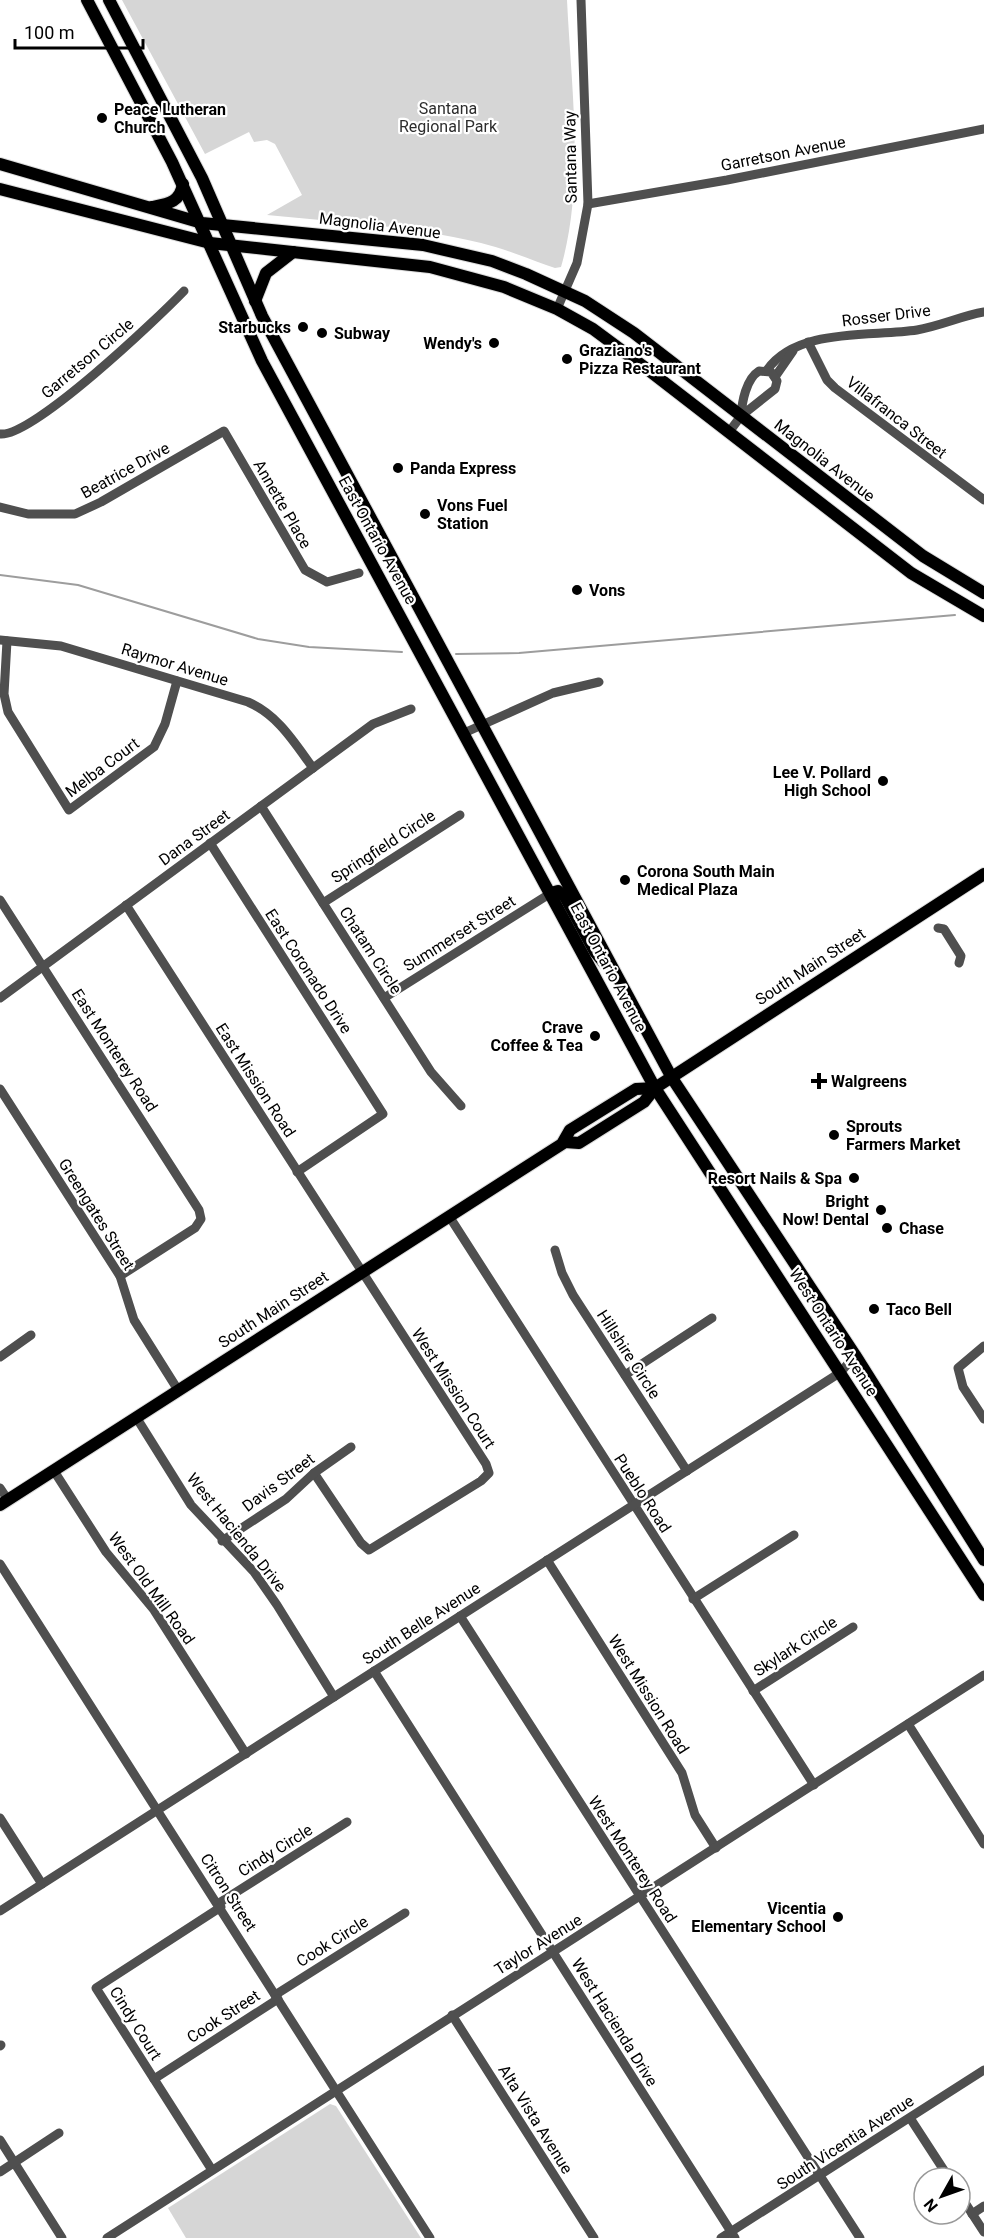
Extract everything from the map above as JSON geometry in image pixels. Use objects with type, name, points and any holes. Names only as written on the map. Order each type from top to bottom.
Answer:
[{"type":"main road","name":"East Ontario Avenue","points":[[87,0],[150,117],[202,223],[257,351],[655,1088]]},
{"type":"main road","name":"East Ontario Avenue","points":[[109,0],[202,178],[255,301],[672,1078]]},
{"type":"main road","name":"Magnolia Avenue","points":[[0,164],[202,223],[293,230],[423,245],[492,261],[565,292],[634,333],[923,556],[984,593]]},
{"type":"main road","points":[[146,208],[168,205],[182,191],[183,184]]},
{"type":"main road","points":[[0,189],[210,243],[438,269],[504,287],[558,309],[618,347],[911,573],[984,616]]},
{"type":"main road","points":[[255,301],[266,273],[292,252]]},
{"type":"main road","name":"South Main Street","points":[[4,1503],[565,1142],[579,1143],[644,1102],[655,1088],[984,874]]},
{"type":"main road","points":[[551,893],[558,891],[565,897],[595,952],[618,978]]},
{"type":"main road","name":"West Ontario Avenue","points":[[672,1078],[855,1355],[984,1560]]},
{"type":"main road","name":"West Ontario Avenue","points":[[655,1088],[984,1594]]},
{"type":"street","name":"Santana Way","points":[[558,309],[577,263],[588,204],[581,0]]},
{"type":"street","name":"Garretson Avenue","points":[[588,204],[727,180],[984,129]]},
{"type":"street","name":"Garretson Circle","points":[[0,434],[17,431],[54,406],[161,315],[184,291]]},
{"type":"street","name":"Rosser Drive","points":[[771,374],[793,351],[808,342],[829,337],[919,329],[983,315]]},
{"type":"street","name":"Villafranca Street","points":[[808,342],[827,380],[835,388],[984,500]]},
{"type":"street","name":"Rosser Drive","points":[[729,432],[741,416],[773,393],[777,385],[771,374],[759,371],[753,376],[742,398],[741,416]]},
{"type":"street","name":"Beatrice Drive","points":[[0,507],[28,514],[75,514],[101,502],[224,431]]},
{"type":"street","name":"Annette Place","points":[[224,431],[305,570],[327,582],[359,573]]},
{"type":"street","name":"Raymor Avenue","points":[[4,641],[62,646],[263,708],[279,722],[313,768]]},
{"type":"street","name":"Melba Court","points":[[4,641],[4,694],[8,712],[69,810],[154,747],[165,724],[177,681]]},
{"type":"street","points":[[464,733],[553,693],[598,682]]},
{"type":"street","name":"Dana Street","points":[[0,998],[373,724],[411,709]]},
{"type":"street","name":"Chatam Circle","points":[[261,806],[431,1072],[461,1106]]},
{"type":"street","name":"Springfield Circle","points":[[323,903],[460,815]]},
{"type":"street","name":"East Coronado Drive","points":[[210,843],[383,1114],[297,1172]]},
{"type":"street","name":"Summerset Street","points":[[384,999],[551,893]]},
{"type":"street","name":"East Monterey Road","points":[[0,900],[199,1210],[201,1219],[195,1228],[120,1276]]},
{"type":"street","name":"East Mission Road","points":[[126,905],[361,1272]]},
{"type":"street","points":[[938,928],[944,929],[961,956],[958,963]]},
{"type":"street","name":"Greengates Street","points":[[0,1089],[120,1276],[134,1320],[178,1390]]},
{"type":"street","name":"Pueblo Road","points":[[448,1216],[814,1785]]},
{"type":"street","name":"Hillshire Circle","points":[[555,1250],[562,1274],[573,1295],[687,1471]]},
{"type":"street","name":"West Mission Court","points":[[314,1473],[361,1543],[369,1550],[489,1473],[486,1464],[361,1272]]},
{"type":"street","points":[[625,1375],[712,1318]]},
{"type":"street","points":[[0,1357],[31,1335]]},
{"type":"street","points":[[984,1346],[958,1368],[963,1387],[984,1419]]},
{"type":"street","name":"South Belle Avenue","points":[[0,1911],[841,1372],[855,1355]]},
{"type":"street","name":"West Hacienda Drive","points":[[136,1417],[191,1505],[260,1580],[334,1697]]},
{"type":"street","name":"Davis Street","points":[[222,1541],[286,1498],[314,1473],[351,1447]]},
{"type":"street","name":"West Old Mill Road","points":[[54,1471],[106,1552],[154,1610],[246,1754]]},
{"type":"street","points":[[0,1488],[4,1503]]},
{"type":"street","points":[[693,1599],[794,1535]]},
{"type":"street","name":"West Mission Road","points":[[547,1560],[682,1773],[695,1815],[716,1848]]},
{"type":"street","name":"Citron Street","points":[[0,1564],[220,1905],[430,2238]]},
{"type":"street","name":"West Monterey Road","points":[[460,1616],[860,2238]]},
{"type":"street","name":"Skylark Circle","points":[[753,1691],[853,1627]]},
{"type":"street","name":"West Hacienda Drive","points":[[374,1671],[733,2235]]},
{"type":"street","name":"Taylor Avenue","points":[[107,2238],[984,1675]]},
{"type":"street","points":[[908,1724],[984,1844]]},
{"type":"street","points":[[0,1818],[42,1884]]},
{"type":"street","name":"Cindy Circle","points":[[220,1905],[347,1822]]},
{"type":"street","name":"Cindy Court","points":[[212,2170],[96,1988],[220,1905]]},
{"type":"street","name":"Cook Circle","points":[[276,1997],[405,1913]]},
{"type":"street","name":"Cook Street","points":[[154,2079],[276,1997]]},
{"type":"street","name":"Alta Vista Avenue","points":[[452,2016],[594,2238]]},
{"type":"street","name":"South Vicentia Avenue","points":[[721,2238],[733,2235],[984,2070]]},
{"type":"street","points":[[910,2118],[941,2166]]},
{"type":"street","points":[[0,2172],[59,2133]]},
{"type":"street","points":[[0,2140],[62,2238]]},
{"type":"street","points":[[984,2206],[972,2214],[984,2232]]},
{"type":"green space","name":"Santana Regional Park","points":[[122,0],[567,0],[573,100],[574,169],[573,203],[561,267],[555,268],[481,243],[428,232],[267,215],[302,195],[275,144],[267,140],[254,142],[249,132],[205,154]]},
{"type":"green space","points":[[330,2104],[336,2106],[421,2238],[186,2238],[168,2208]]},
{"type":"waterway","points":[[0,575],[78,585],[258,639],[309,647],[402,652]]},
{"type":"waterway","points":[[456,654],[519,653],[955,615]]},
{"type":"place","name":"Peace Lutheran Church","points":[[102,118]]},
{"type":"place","name":"Starbucks","points":[[303,327]]},
{"type":"place","name":"Subway","points":[[322,333]]},
{"type":"place","name":"Wendy's","points":[[494,343]]},
{"type":"place","name":"Graziano's Pizza Restaurant","points":[[567,359]]},
{"type":"place","name":"Panda Express","points":[[398,468]]},
{"type":"place","name":"Vons Fuel Station","points":[[425,514]]},
{"type":"place","name":"Vons","points":[[577,590]]},
{"type":"place","name":"Lee V. Pollard High School","points":[[883,781]]},
{"type":"place","name":"Corona South Main Medical Plaza","points":[[625,880]]},
{"type":"place","name":"Crave Coffee & Tea","points":[[595,1036]]},
{"type":"place","name":"Walgreens","points":[[819,1081]]},
{"type":"place","name":"Sprouts Farmers Market","points":[[834,1135]]},
{"type":"place","name":"Resort Nails & Spa","points":[[854,1178]]},
{"type":"place","name":"Bright Now! Dental","points":[[881,1210]]},
{"type":"place","name":"Chase","points":[[887,1228]]},
{"type":"place","name":"Taco Bell","points":[[874,1309]]},
{"type":"place","name":"Vicentia Elementary School","points":[[838,1917]]}]
